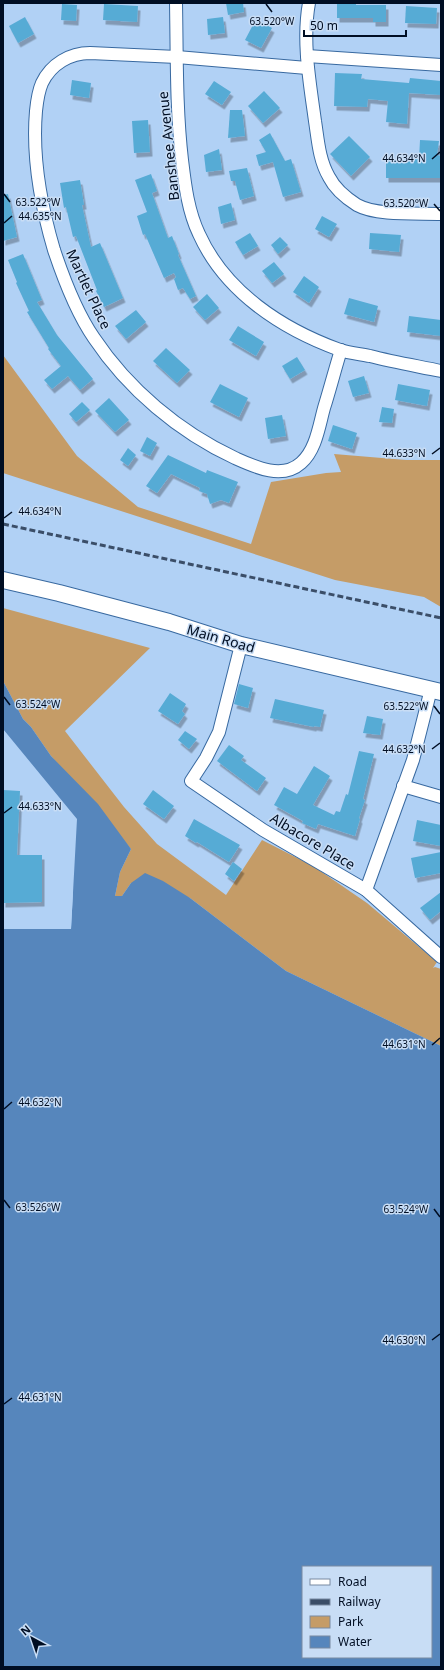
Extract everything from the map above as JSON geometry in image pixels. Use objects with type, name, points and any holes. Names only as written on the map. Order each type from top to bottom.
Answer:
[{"type":"main road","name":"Main Road","points":[[3,580],[169,622],[241,645],[436,691]]},
{"type":"street","name":"Banshee Avenue","points":[[176,3],[176,83],[184,181],[192,215],[199,235],[214,259],[240,291],[259,307],[281,322],[309,337],[341,350],[441,370]]},
{"type":"street","points":[[309,3],[307,18],[307,68],[320,154],[323,165],[335,187],[346,197],[368,210],[441,214]]},
{"type":"street","name":"Martlet Place","points":[[307,68],[177,57],[90,53],[74,55],[64,59],[51,69],[38,93],[34,133],[37,175],[54,251],[68,287],[93,336],[132,384],[147,399],[180,426],[219,451],[261,470],[281,472],[299,465],[309,452],[316,436],[341,350]]},
{"type":"street","points":[[308,56],[441,65]]},
{"type":"street","name":"Albacore Place","points":[[241,645],[219,732],[206,758],[191,781],[263,830],[366,890],[436,691]]},
{"type":"street","points":[[403,786],[441,797]]},
{"type":"street","points":[[366,890],[441,957]]},
{"type":"green space","points":[[3,355],[77,456],[138,507],[251,544],[271,482],[341,472],[334,454],[406,460],[441,460],[441,607],[424,597],[335,580],[3,473]]},
{"type":"green space","points":[[3,608],[150,648],[65,731],[124,807],[157,844],[226,895],[262,840],[313,866],[367,903],[437,962],[433,968],[435,967],[441,969],[441,1046],[286,971],[190,898],[131,883],[122,896],[115,896],[120,872],[131,849],[51,756],[31,727],[23,719],[3,681]]},
{"type":"water","points":[[3,681],[23,719],[31,727],[51,756],[98,804],[131,849],[120,872],[115,896],[122,896],[131,883],[145,873],[163,881],[190,898],[286,971],[441,1046],[441,1667],[3,1667],[3,929],[71,929],[77,819],[3,729]]},
{"type":"pier","points":[[71,892],[73,892],[71,929],[3,929],[3,927],[70,927]]},
{"type":"building","points":[[226,3],[243,3],[244,12],[228,15]]},
{"type":"building","points":[[337,3],[356,3],[356,5],[386,5],[386,22],[373,22],[373,18],[337,18]]},
{"type":"building","points":[[62,4],[77,5],[76,21],[61,20]]},
{"type":"building","points":[[104,4],[138,6],[137,22],[103,20]]},
{"type":"building","points":[[406,6],[437,8],[436,24],[405,23]]},
{"type":"building","points":[[25,17],[34,34],[18,43],[9,26]]},
{"type":"building","points":[[223,17],[225,33],[208,35],[207,19]]},
{"type":"building","points":[[256,19],[272,28],[261,48],[245,40]]},
{"type":"building","points":[[335,73],[362,74],[361,79],[409,83],[410,78],[441,81],[441,95],[409,93],[407,124],[386,122],[388,101],[368,99],[367,107],[334,106]]},
{"type":"building","points":[[72,80],[91,83],[89,98],[70,95]]},
{"type":"building","points":[[214,81],[231,92],[222,105],[205,94]]},
{"type":"building","points":[[264,91],[280,108],[263,123],[248,106]]},
{"type":"building","points":[[230,110],[242,110],[245,136],[228,138]]},
{"type":"building","points":[[148,120],[150,152],[134,153],[132,121]]},
{"type":"building","points":[[270,133],[285,161],[291,159],[301,192],[283,197],[273,162],[259,166],[256,155],[266,152],[259,140]]},
{"type":"building","points":[[349,136],[370,157],[351,176],[330,154]]},
{"type":"building","points":[[420,140],[439,141],[437,155],[441,156],[441,178],[386,178],[386,159],[419,159]]},
{"type":"building","points":[[219,149],[222,170],[206,172],[204,155]]},
{"type":"building","points":[[247,168],[254,196],[240,200],[235,181],[231,181],[229,171]]},
{"type":"building","points":[[151,174],[157,191],[152,193],[168,238],[172,236],[179,254],[178,255],[196,296],[190,299],[183,288],[178,290],[174,279],[176,277],[174,273],[164,278],[145,234],[143,235],[137,216],[147,212],[135,180]]},
{"type":"building","points":[[80,180],[84,205],[82,205],[91,247],[100,243],[123,298],[104,307],[96,291],[97,290],[76,236],[73,237],[66,207],[64,208],[60,183]]},
{"type":"building","points":[[8,194],[17,237],[3,241],[3,195]]},
{"type":"building","points":[[231,203],[235,220],[221,224],[218,207]]},
{"type":"building","points":[[322,216],[337,224],[329,237],[315,229]]},
{"type":"building","points":[[250,233],[258,246],[243,255],[235,242]]},
{"type":"building","points":[[370,233],[401,235],[399,252],[369,249]]},
{"type":"building","points":[[280,237],[288,245],[278,254],[271,245]]},
{"type":"building","points":[[23,254],[42,300],[37,302],[57,335],[93,379],[80,390],[68,376],[52,389],[44,380],[61,366],[48,349],[49,348],[27,312],[29,311],[16,283],[17,282],[8,260]]},
{"type":"building","points":[[274,262],[284,274],[272,283],[262,271]]},
{"type":"building","points":[[304,276],[319,287],[309,303],[293,292]]},
{"type":"building","points":[[207,294],[219,308],[205,320],[193,307]]},
{"type":"building","points":[[349,298],[378,306],[374,322],[344,314]]},
{"type":"building","points":[[136,310],[146,322],[126,339],[115,326]]},
{"type":"building","points":[[409,316],[441,320],[441,336],[407,332]]},
{"type":"building","points":[[238,326],[264,342],[256,356],[229,340]]},
{"type":"building","points":[[166,348],[190,370],[177,383],[153,361]]},
{"type":"building","points":[[297,357],[305,370],[290,379],[282,366]]},
{"type":"building","points":[[364,376],[369,393],[353,397],[348,381]]},
{"type":"building","points":[[220,384],[248,398],[239,417],[210,402]]},
{"type":"building","points":[[398,384],[430,390],[427,406],[395,400]]},
{"type":"building","points":[[109,398],[129,420],[115,432],[95,411]]},
{"type":"building","points":[[82,402],[90,410],[76,422],[69,414]]},
{"type":"building","points":[[382,407],[394,409],[392,423],[379,422]]},
{"type":"building","points":[[282,415],[286,436],[268,439],[265,418]]},
{"type":"building","points":[[333,425],[357,433],[352,449],[328,441]]},
{"type":"building","points":[[147,437],[157,443],[150,456],[140,451]]},
{"type":"building","points":[[128,448],[136,455],[128,466],[120,460]]},
{"type":"building","points":[[168,455],[206,473],[207,470],[238,482],[229,503],[221,500],[210,504],[207,494],[199,491],[200,488],[171,474],[157,493],[146,486]]},
{"type":"building","points":[[239,684],[253,688],[248,708],[234,704]]},
{"type":"building","points":[[170,693],[186,704],[182,711],[185,714],[178,724],[158,711]]},
{"type":"building","points":[[275,699],[324,710],[320,727],[270,718]]},
{"type":"building","points":[[367,716],[383,719],[380,735],[363,733]]},
{"type":"building","points":[[185,731],[197,739],[189,749],[178,740]]},
{"type":"building","points":[[229,745],[244,756],[241,760],[266,778],[257,791],[217,761]]},
{"type":"building","points":[[359,751],[374,754],[363,799],[365,800],[355,836],[318,824],[316,829],[302,823],[303,821],[274,805],[284,787],[297,794],[314,766],[330,776],[313,805],[334,815],[336,811],[340,812],[346,794],[348,795]]},
{"type":"building","points":[[3,790],[20,791],[17,855],[42,855],[42,902],[3,903]]},
{"type":"building","points":[[153,790],[174,806],[164,819],[143,804]]},
{"type":"building","points":[[194,819],[240,845],[229,862],[185,836]]},
{"type":"building","points":[[417,820],[441,825],[441,846],[413,841]]},
{"type":"building","points":[[441,852],[441,873],[415,878],[411,858]]},
{"type":"building","points":[[233,862],[242,869],[234,881],[225,874]]},
{"type":"building","points":[[441,892],[441,911],[430,920],[420,908]]},
{"type":"railway","points":[[3,524],[441,618]]}]
